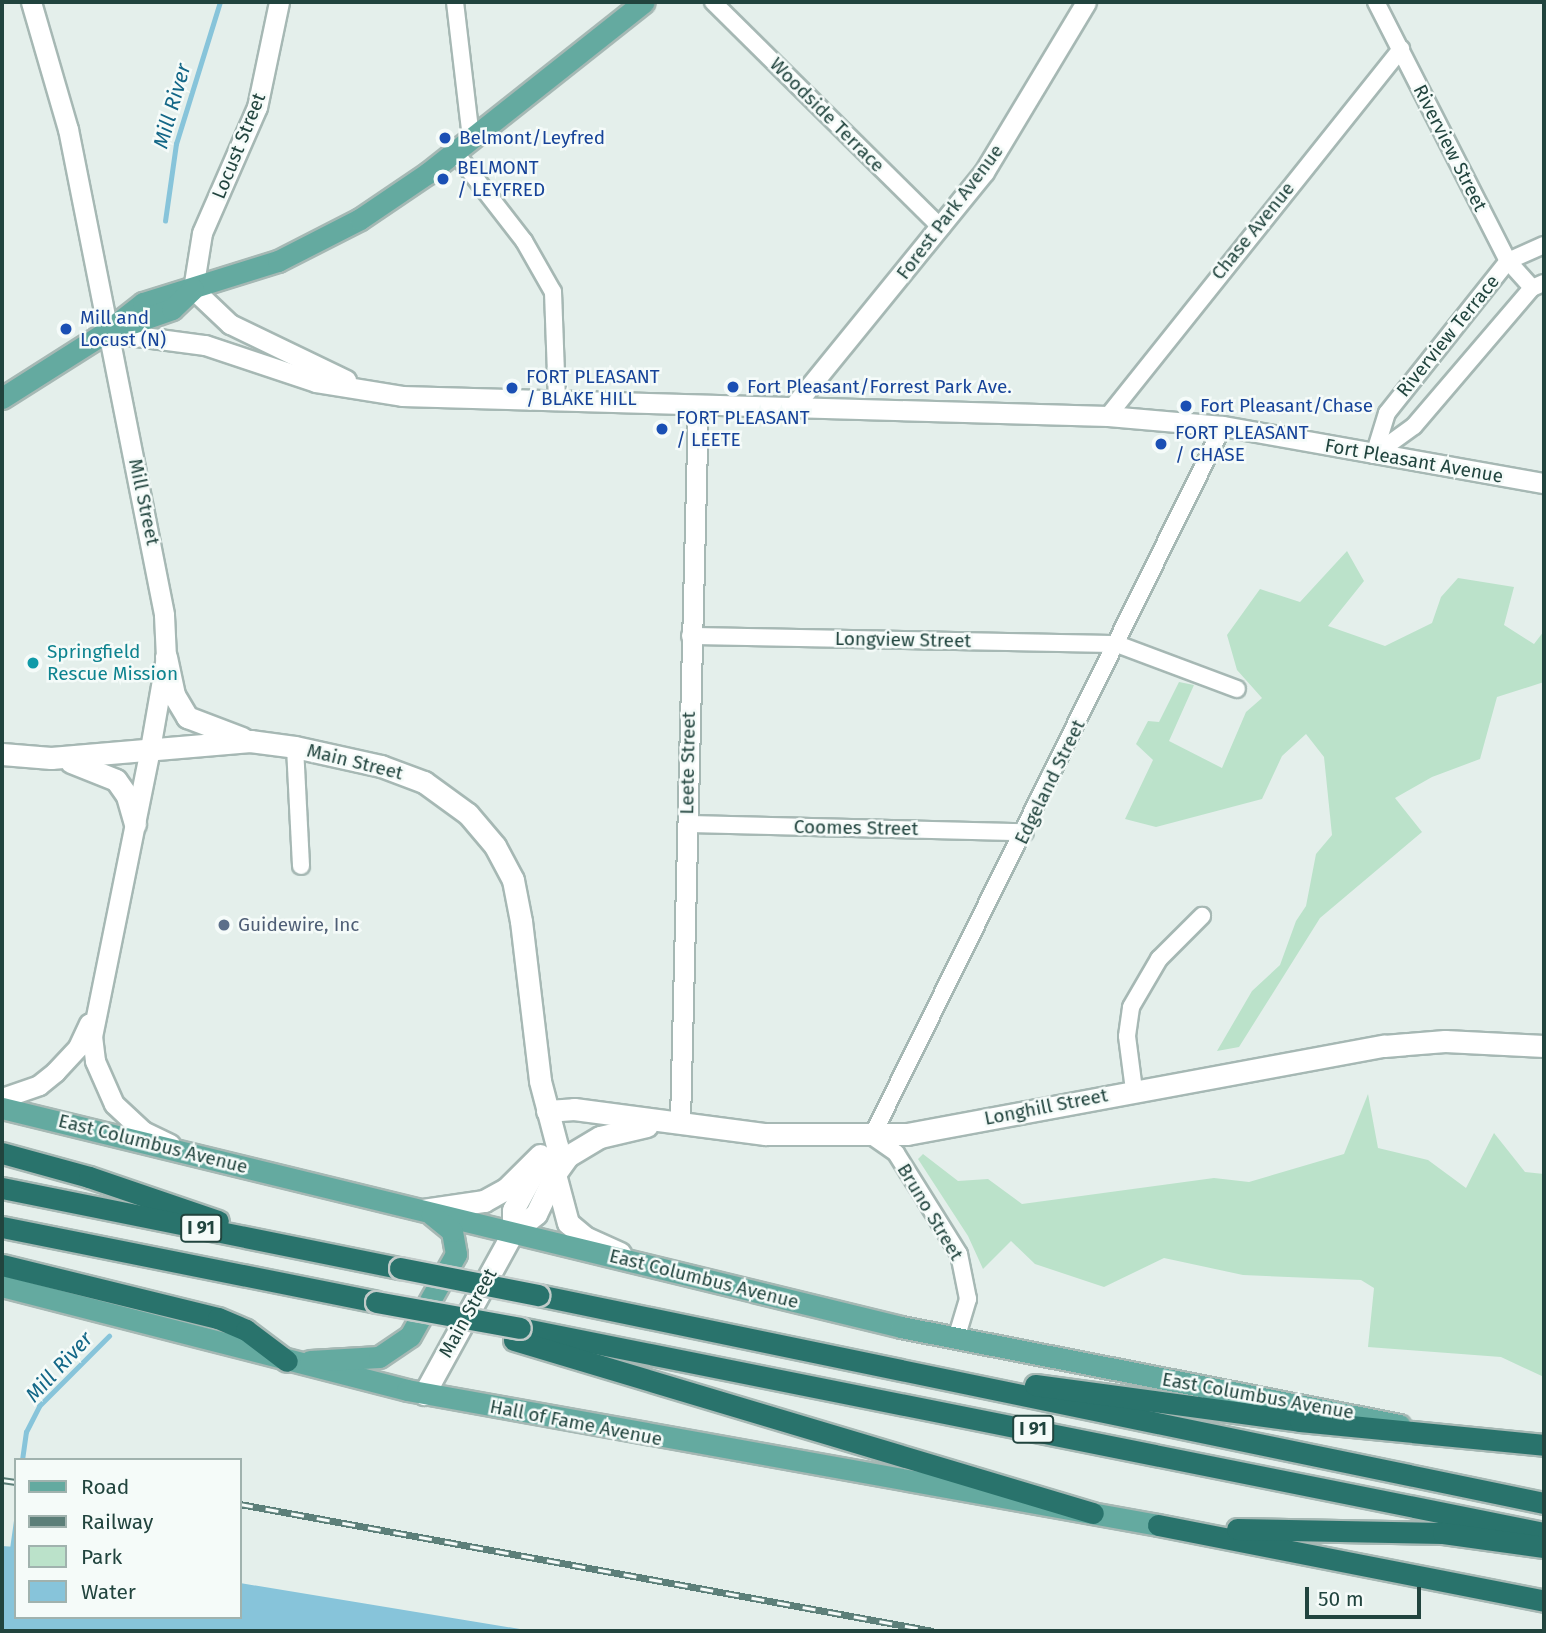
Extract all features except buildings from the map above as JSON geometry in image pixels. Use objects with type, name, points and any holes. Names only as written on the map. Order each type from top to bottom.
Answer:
[{"type":"highway","points":[[2,1153],[125,1188],[285,1245]]},
{"type":"highway","name":"I 91","points":[[2,1188],[870,1362],[1544,1503]]},
{"type":"highway","name":"I 91","points":[[2,1227],[517,1334],[1544,1534]]},
{"type":"highway","points":[[2,1265],[219,1318],[246,1330],[286,1361]]},
{"type":"highway","points":[[517,1334],[1093,1513]]},
{"type":"highway","points":[[870,1362],[1300,1421],[1411,1428],[1544,1445]]},
{"type":"highway","points":[[1461,1436],[1544,1458]]},
{"type":"highway","points":[[1158,1525],[1443,1533],[1544,1547]]},
{"type":"highway","points":[[1158,1525],[1544,1601]]},
{"type":"main road","points":[[2,398],[106,332],[172,309],[193,289],[316,244],[360,219],[463,145],[644,2]]},
{"type":"main road","points":[[166,657],[174,695],[187,717],[250,741]]},
{"type":"main road","name":"Main Street","points":[[2,754],[51,758],[250,741],[295,747],[359,760],[424,782],[468,814],[495,846],[513,880],[547,1111],[557,1146],[555,1174],[536,1214],[513,1232],[424,1394]]},
{"type":"main road","points":[[51,758],[85,765],[112,777],[127,796],[135,824]]},
{"type":"main road","name":"Longhill Street","points":[[547,1111],[574,1109],[765,1134],[872,1136],[926,1131],[1134,1090],[1384,1046],[1444,1041],[1544,1046]]},
{"type":"main road","name":"East Columbus Avenue","points":[[2,1108],[956,1339],[1337,1409],[1411,1428]]},
{"type":"main road","name":"Main Street","points":[[513,1232],[513,1210],[540,1155],[547,1111]]},
{"type":"main road","points":[[642,1264],[576,1232],[564,1213],[555,1174],[568,1156],[618,1129],[680,1121]]},
{"type":"main road","points":[[423,1210],[484,1200],[506,1189],[540,1155]]},
{"type":"main road","points":[[286,1361],[379,1357],[411,1336],[456,1254],[449,1227],[423,1210]]},
{"type":"main road","name":"Hall of Fame Avenue","points":[[2,1286],[286,1361],[424,1394],[1158,1525]]},
{"type":"street","name":"Mill Street","points":[[31,2],[68,129],[106,332],[154,550],[166,657],[135,824],[96,1006],[92,1035],[95,1061],[114,1104],[143,1131],[180,1149]]},
{"type":"street","name":"Locust Street","points":[[193,289],[202,233],[257,107],[279,2]]},
{"type":"street","points":[[455,2],[463,145],[524,241],[552,292],[557,402]]},
{"type":"street","name":"Woodside Terrace","points":[[713,2],[942,228]]},
{"type":"street","name":"Forest Park Avenue","points":[[793,407],[942,228],[1022,114],[1086,2]]},
{"type":"street","name":"Riverview Street","points":[[1376,2],[1508,261],[1538,286]]},
{"type":"street","name":"Chase Avenue","points":[[1108,416],[1401,49]]},
{"type":"street","name":"Riverview Terrace","points":[[1374,455],[1387,413],[1508,261],[1544,245]]},
{"type":"street","name":"Riverview Terrace","points":[[1374,455],[1415,426],[1538,286]]},
{"type":"street","name":"Fort Pleasant Avenue","points":[[193,289],[230,324],[363,388]]},
{"type":"street","name":"Fort Pleasant Avenue","points":[[106,332],[205,345],[316,382],[414,397],[1108,416],[1223,426],[1374,455],[1544,483]]},
{"type":"street","name":"Leete Street","points":[[680,1121],[690,636],[698,405]]},
{"type":"street","name":"Edgeland Street","points":[[872,1136],[1025,832],[1223,426]]},
{"type":"street","name":"Longview Street","points":[[690,636],[1117,644],[1237,689]]},
{"type":"street","points":[[295,747],[301,866]]},
{"type":"street","name":"Coomes Street","points":[[688,824],[1025,832]]},
{"type":"street","points":[[1134,1090],[1127,1046],[1131,1007],[1159,959],[1202,916]]},
{"type":"street","name":"Mill Street","points":[[2,1098],[39,1085],[55,1072],[78,1047],[96,1006]]},
{"type":"street","name":"Bruno Street","points":[[872,1136],[896,1153],[959,1254],[968,1299],[956,1339]]},
{"type":"green space","points":[[1347,551],[1364,581],[1328,626],[1385,646],[1432,623],[1441,597],[1458,578],[1514,587],[1504,625],[1534,644],[1544,631],[1544,682],[1497,697],[1480,759],[1432,777],[1395,798],[1422,832],[1320,918],[1239,1047],[1217,1051],[1252,991],[1280,965],[1296,921],[1306,906],[1316,854],[1332,835],[1324,757],[1306,734],[1282,756],[1262,799],[1156,827],[1125,819],[1153,760],[1136,744],[1148,721],[1159,722],[1179,682],[1194,685],[1169,741],[1222,768],[1246,712],[1262,698],[1237,670],[1227,635],[1260,589],[1300,602]]},
{"type":"green space","points":[[1368,1094],[1378,1148],[1428,1160],[1466,1188],[1494,1133],[1525,1172],[1544,1174],[1544,1377],[1501,1357],[1368,1347],[1374,1288],[1361,1280],[1243,1275],[1164,1258],[1104,1287],[1035,1264],[1011,1241],[983,1269],[968,1236],[918,1159],[923,1154],[958,1181],[988,1179],[1022,1204],[1214,1178],[1249,1182],[1344,1154]]},
{"type":"water","points":[[2,1546],[14,1547],[14,1619],[242,1619],[242,1583],[532,1631],[2,1631]]},
{"type":"waterway","name":"Mill River","points":[[165,221],[176,144],[220,2]]},
{"type":"waterway","name":"Mill River","points":[[22,1458],[26,1432],[39,1406],[109,1336]]},
{"type":"waterway","name":"Mill River","points":[[12,1549],[14,1534]]},
{"type":"railway","points":[[2,1480],[14,1482]]},
{"type":"railway","points":[[242,1504],[933,1631]]},
{"type":"place","name":"Belmont/Leyfred","points":[[445,138]]},
{"type":"place","name":"BELMONT / LEYFRED","points":[[443,179]]},
{"type":"place","name":"Mill and Locust (N)","points":[[66,329]]},
{"type":"place","name":"Fort Pleasant/Forrest Park Ave.","points":[[733,387]]},
{"type":"place","name":"FORT PLEASANT / BLAKE HILL","points":[[512,388]]},
{"type":"place","name":"Fort Pleasant/Chase","points":[[1186,406]]},
{"type":"place","name":"FORT PLEASANT / LEETE","points":[[662,429]]},
{"type":"place","name":"FORT PLEASANT / CHASE","points":[[1161,444]]},
{"type":"place","name":"Springfield Rescue Mission","points":[[33,663]]},
{"type":"place","name":"Guidewire, Inc","points":[[224,925]]}]
